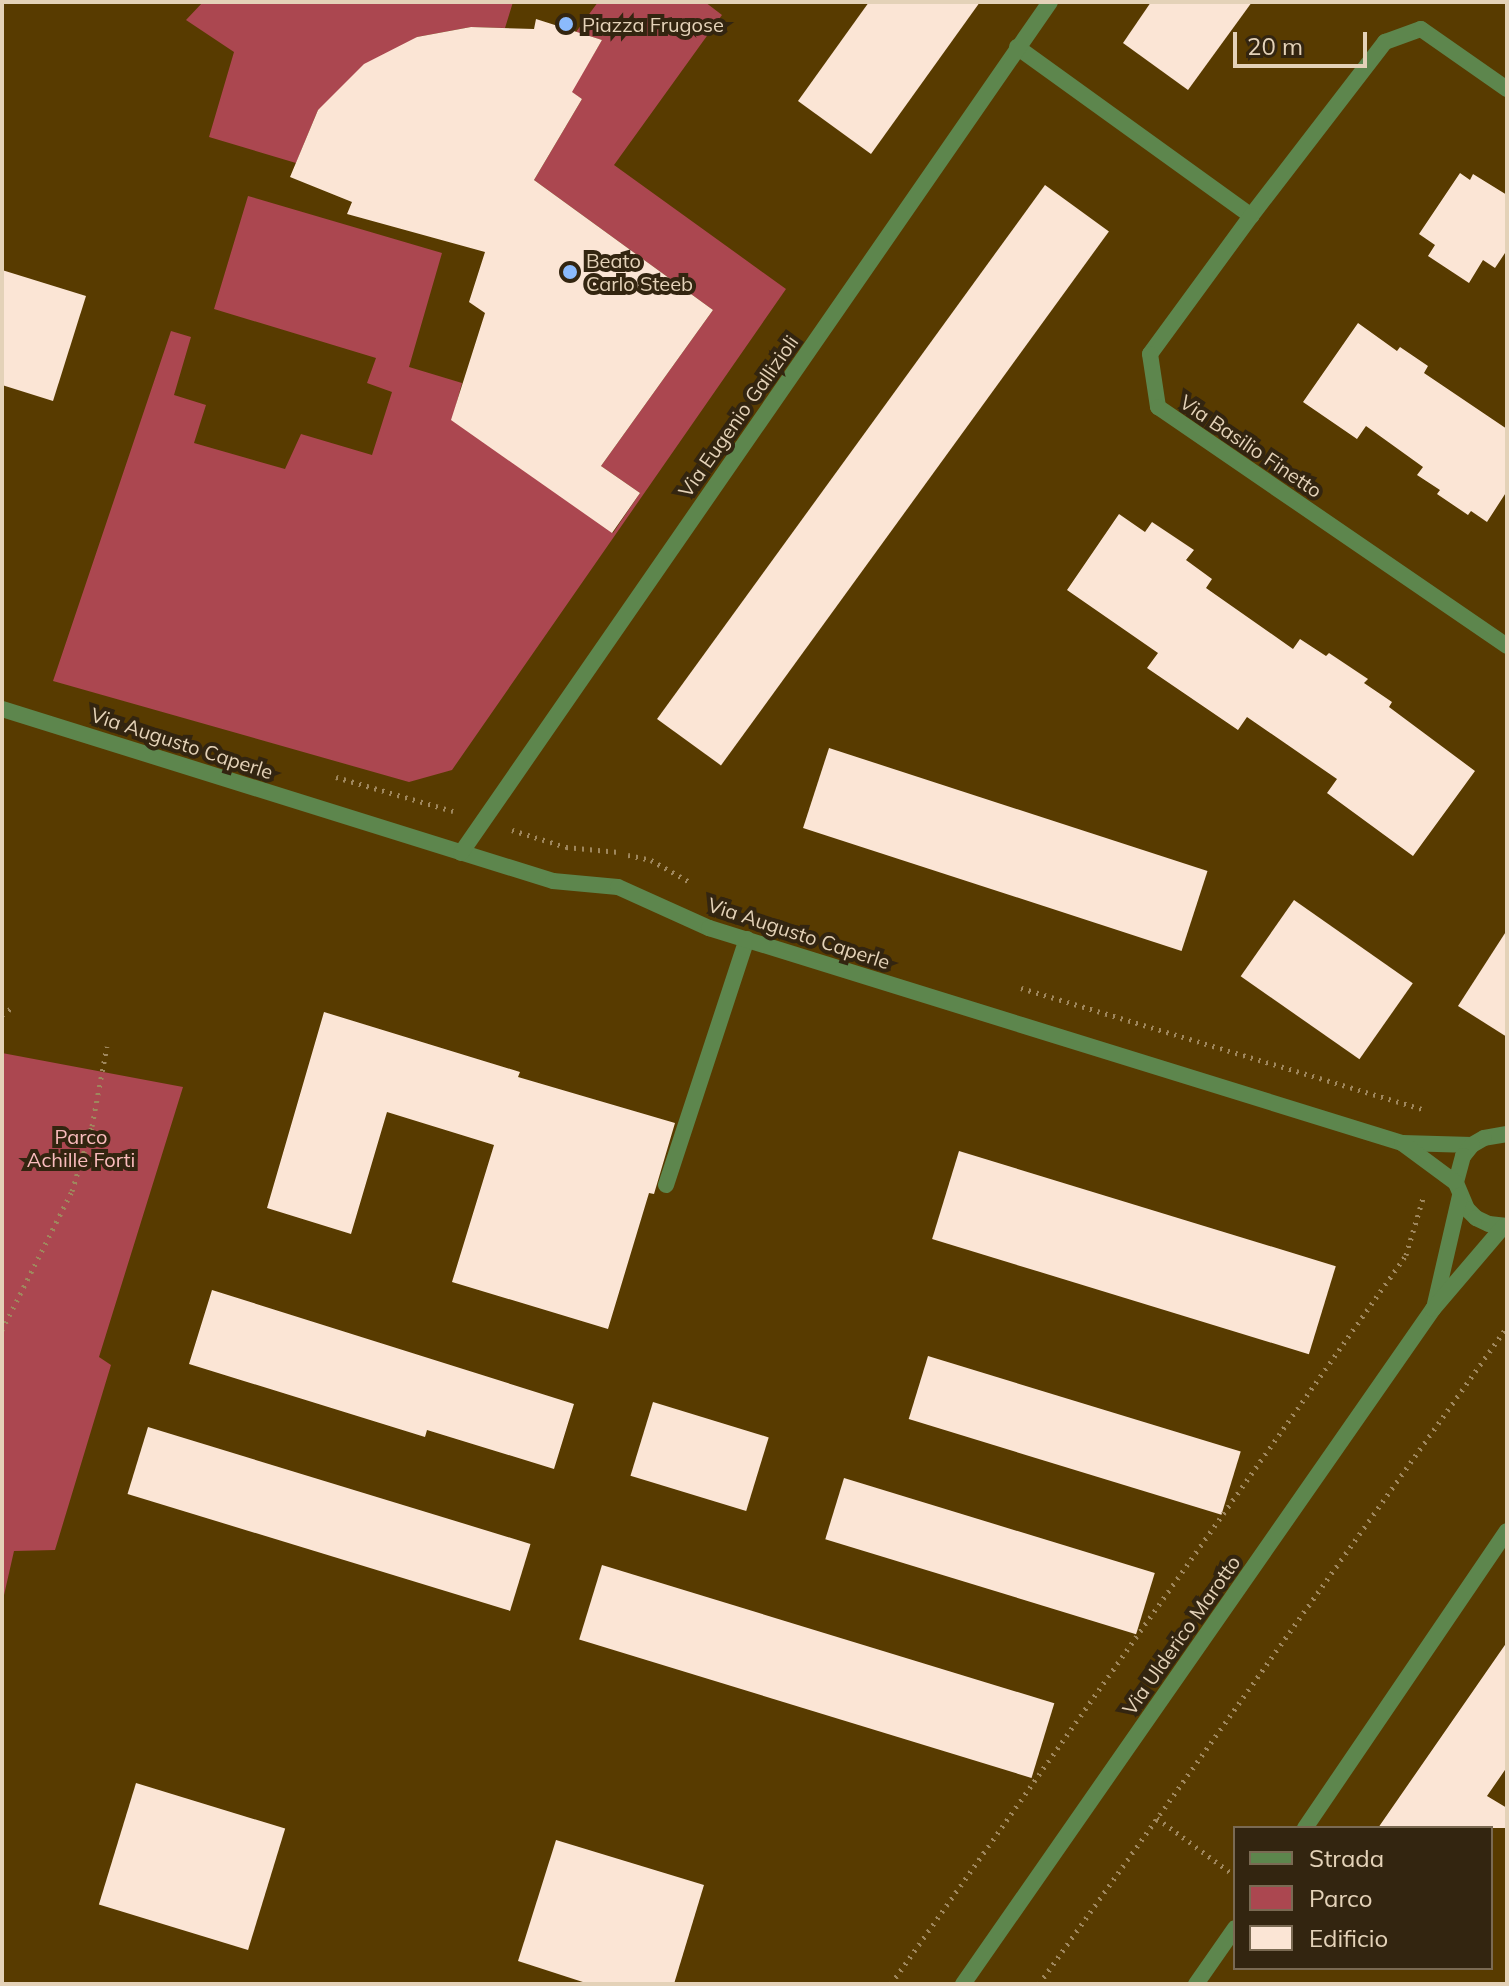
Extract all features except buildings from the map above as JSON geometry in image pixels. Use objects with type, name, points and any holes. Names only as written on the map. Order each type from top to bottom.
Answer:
[{"type":"street","name":"Via Eugenio Gallizioli","points":[[461,853],[1050,2]]},
{"type":"street","name":"Via Basilio Finetto","points":[[1507,89],[1421,29],[1385,42],[1150,354],[1158,407],[1507,646]]},
{"type":"street","points":[[1017,47],[1251,216]]},
{"type":"street","name":"Via Augusto Caperle","points":[[2,709],[553,881],[618,887],[709,928],[1402,1143],[1472,1145],[1504,1133]]},
{"type":"street","points":[[666,1185],[747,939]]},
{"type":"street","name":"Via Augusto Caperle","points":[[1402,1143],[1432,1165],[1458,1190],[1476,1218],[1505,1226]]},
{"type":"street","points":[[1458,1190],[1463,1156],[1472,1145]]},
{"type":"street","name":"Via Ulderico Marotto","points":[[1433,1309],[1458,1190]]},
{"type":"street","name":"Via Ulderico Marotto","points":[[963,1984],[1433,1309],[1505,1226]]},
{"type":"street","points":[[1306,1826],[1507,1531]]},
{"type":"street","points":[[1196,1984],[1233,1931]]},
{"type":"path","points":[[327,774],[566,847],[603,849],[651,860],[698,887]]},
{"type":"path","points":[[1009,985],[1445,1116],[1438,1144]]},
{"type":"path","points":[[2,1015],[13,1007]]},
{"type":"path","points":[[2,1330],[72,1191],[92,1126],[107,1046]]},
{"type":"path","points":[[891,1984],[1406,1255],[1432,1165]]},
{"type":"path","points":[[1039,1984],[1507,1327]]},
{"type":"path","points":[[1157,1818],[1233,1875]]},
{"type":"green space","points":[[203,2],[513,2],[505,28],[471,27],[417,37],[318,110],[296,163],[209,137],[234,52],[186,20]]},
{"type":"green space","points":[[598,2],[705,2],[722,15],[614,165],[786,289],[452,770],[409,782],[53,681],[171,331],[191,337],[174,395],[206,405],[194,443],[285,469],[301,434],[372,455],[392,392],[367,383],[376,358],[214,309],[248,196],[442,253],[409,367],[462,383],[452,420],[613,533],[640,493],[601,466],[713,310],[534,180],[582,99],[571,92],[602,40],[576,32]]},
{"type":"green space","name":"Parco Achille Forti","points":[[2,1053],[183,1087],[99,1357],[111,1365],[55,1550],[14,1551],[2,1604]]},
{"type":"place","name":"Piazza Frugose","points":[[566,24]]},
{"type":"place","name":"Beato Carlo Steeb","points":[[570,272]]}]
